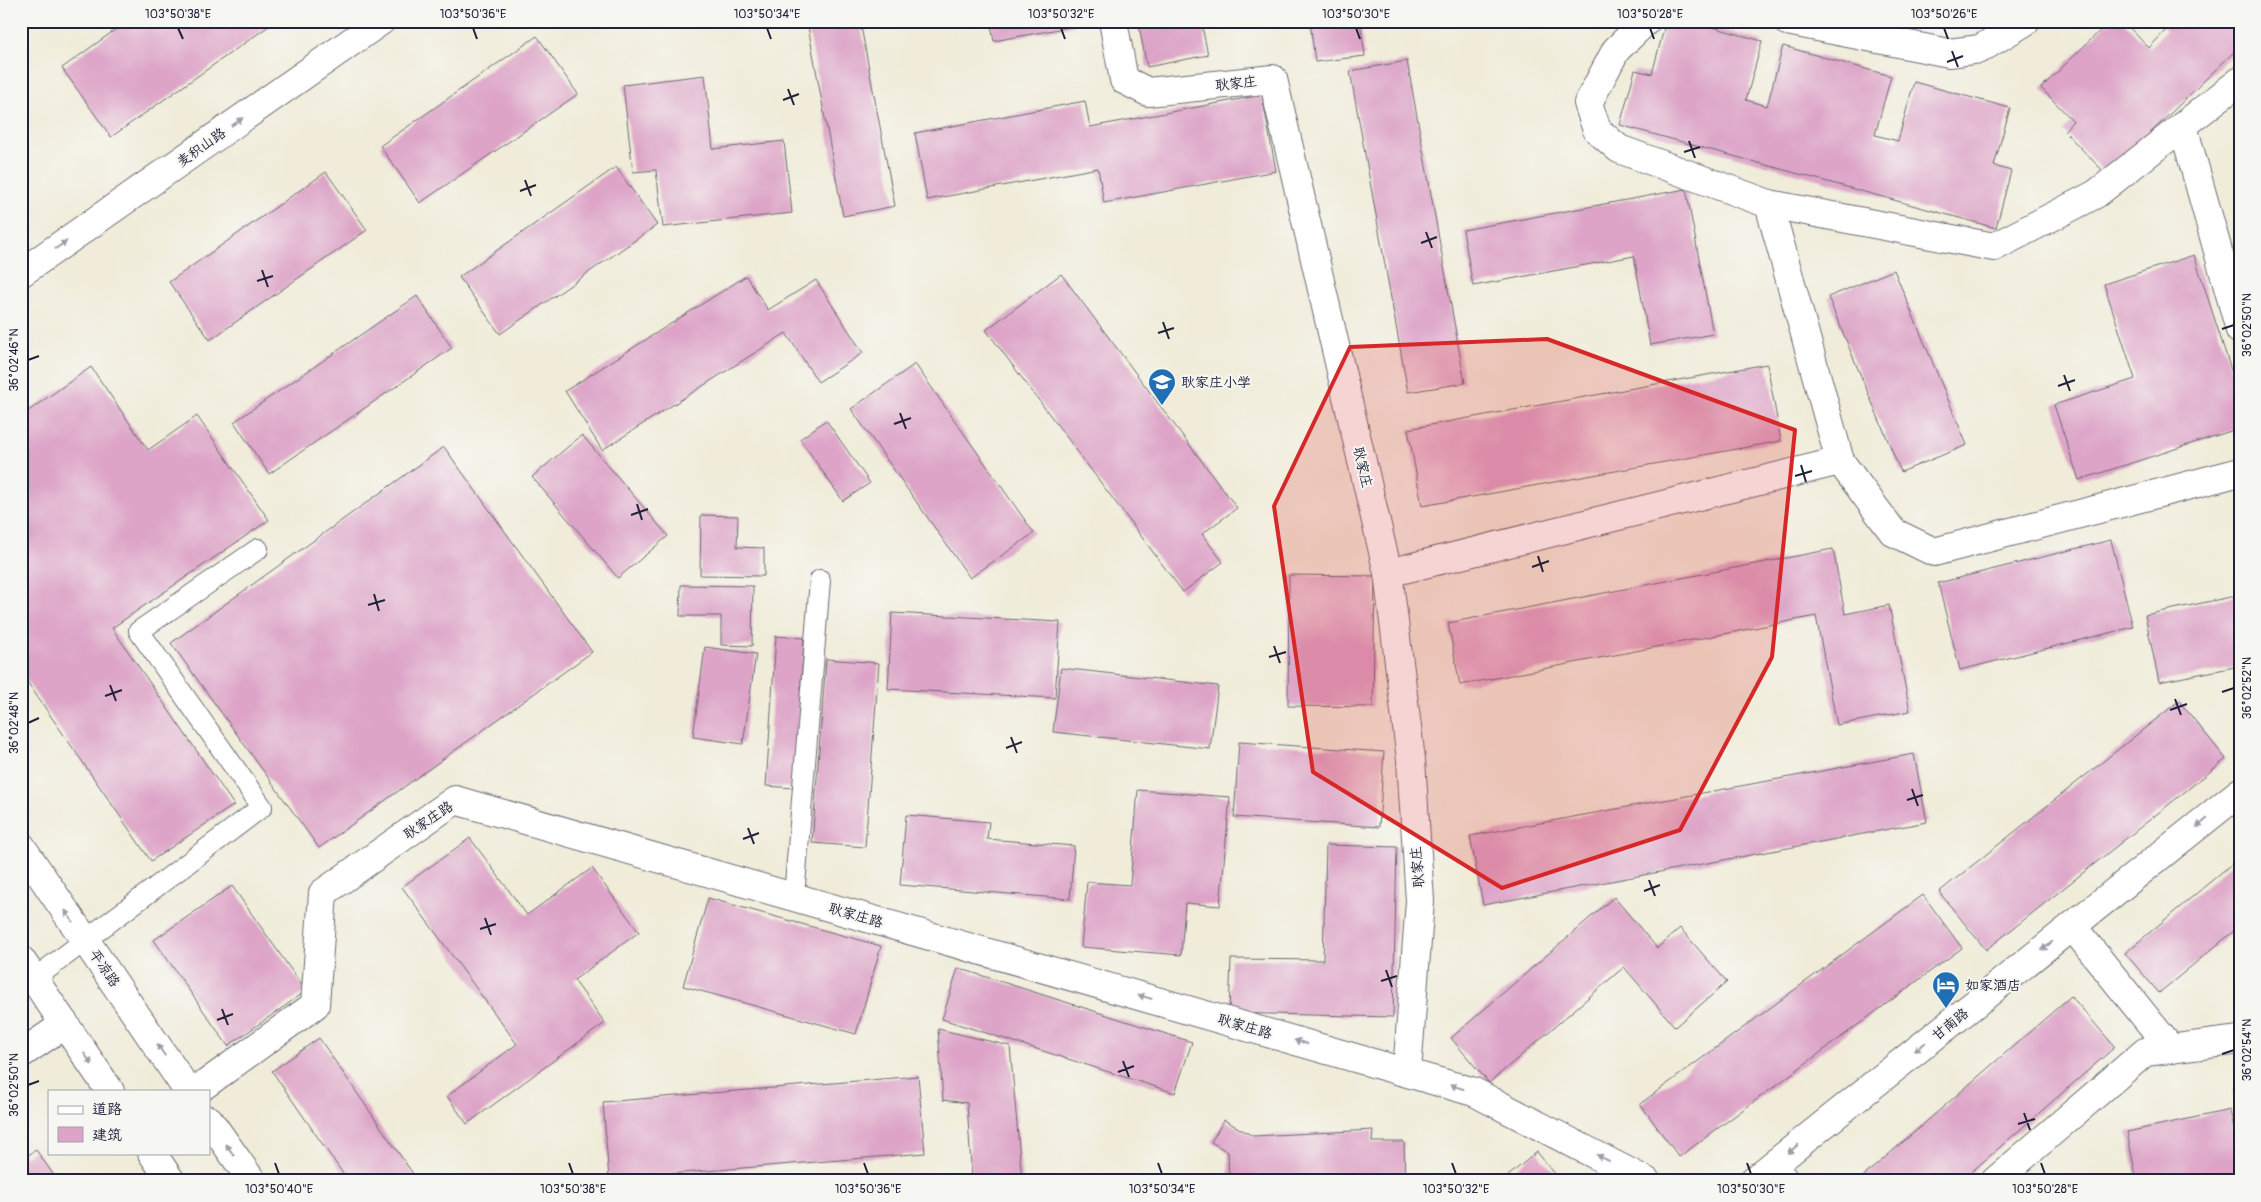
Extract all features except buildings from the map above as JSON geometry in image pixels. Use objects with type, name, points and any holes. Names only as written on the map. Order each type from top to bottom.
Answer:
[{"type":"street","name":"麦积山路","points":[[21,273],[381,21]]},
{"type":"street","name":"耿家庄","points":[[1113,21],[1124,80],[1148,92],[1273,79],[1388,573],[1411,760],[1420,901],[1407,1072]]},
{"type":"street","points":[[1646,21],[1616,50],[1588,103],[1597,130],[1619,149],[1769,204],[1994,247],[2096,194],[2240,81]]},
{"type":"street","points":[[1787,21],[1949,53],[1980,49],[2026,21]]},
{"type":"street","points":[[2183,126],[2240,330]]},
{"type":"street","points":[[1769,204],[1840,461],[1893,532],[1934,552],[2240,472]]},
{"type":"street","points":[[1388,573],[1840,461]]},
{"type":"street","name":"甘南路","points":[[1770,1176],[2072,926],[2240,792]]},
{"type":"street","name":"耿家庄路","points":[[197,1090],[315,1005],[323,893],[456,800],[1474,1092],[1646,1181]]},
{"type":"street","name":"平凉路","points":[[21,846],[187,1090]]},
{"type":"street","points":[[2072,926],[2171,1049]]},
{"type":"street","points":[[28,970],[109,1090]]},
{"type":"street","points":[[21,1054],[65,1024]]},
{"type":"street","points":[[1995,1181],[2145,1052],[2240,1040]]},
{"type":"street","points":[[210,1121],[252,1181]]},
{"type":"street","points":[[153,1154],[171,1181]]},
{"type":"lane","points":[[28,970],[86,940],[262,807],[139,631],[258,549]]},
{"type":"lane","points":[[794,897],[820,580]]},
{"type":"highlighted area","points":[[1547,339],[1795,430],[1772,657],[1680,830],[1502,888],[1313,772],[1274,506],[1350,347]]},
{"type":"place","name":"耿家庄小学","points":[[1162,406]]},
{"type":"place","name":"如家酒店","points":[[1946,1009]]}]
